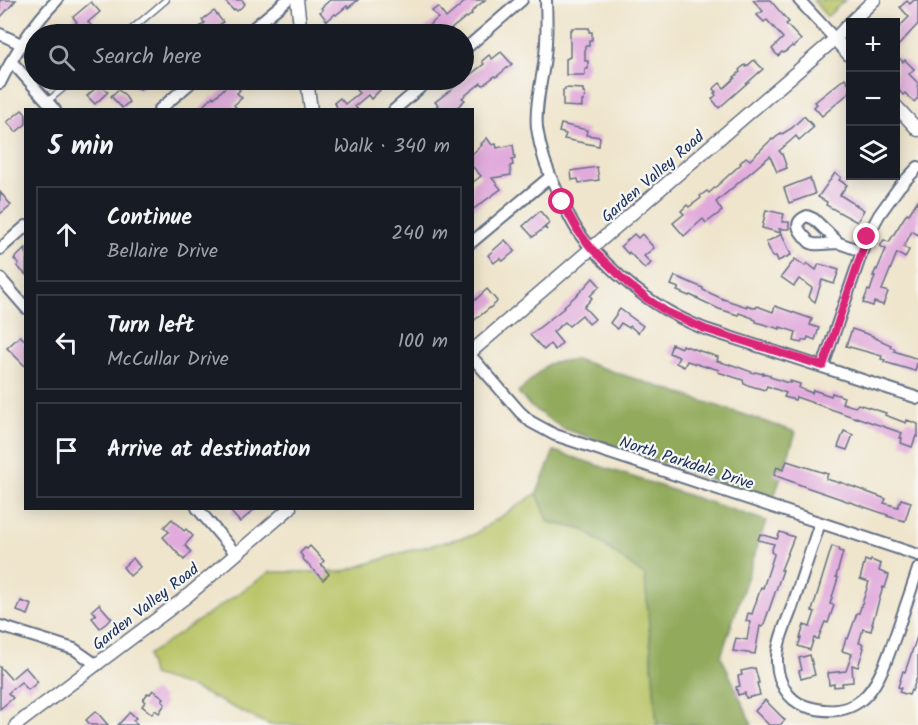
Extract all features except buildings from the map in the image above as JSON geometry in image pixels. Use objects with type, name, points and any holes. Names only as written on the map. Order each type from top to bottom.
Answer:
[{"type":"street","points":[[37,24],[57,0]]},
{"type":"street","points":[[258,24],[287,0]]},
{"type":"street","points":[[297,0],[300,24]]},
{"type":"street","points":[[474,41],[522,0]]},
{"type":"street","points":[[546,0],[548,29],[537,105],[537,128],[550,177],[578,231],[592,249],[646,298],[687,322],[918,398]]},
{"type":"street","points":[[799,0],[846,51]]},
{"type":"street","name":"Garden Valley Road","points":[[856,18],[874,0]]},
{"type":"street","name":"Garden Valley Road","points":[[474,349],[846,28]]},
{"type":"street","points":[[0,34],[21,45]]},
{"type":"street","points":[[0,83],[10,61],[24,41]]},
{"type":"street","points":[[10,61],[24,76]]},
{"type":"street","points":[[37,90],[51,105]]},
{"type":"street","points":[[161,108],[182,90]]},
{"type":"street","points":[[308,90],[311,108]]},
{"type":"street","points":[[396,108],[417,90]]},
{"type":"street","points":[[900,110],[918,130]]},
{"type":"street","points":[[823,366],[867,237],[899,187],[918,167]]},
{"type":"street","points":[[474,240],[550,177]]},
{"type":"street","points":[[0,249],[24,228]]},
{"type":"street","points":[[839,243],[861,250]]},
{"type":"street","points":[[0,278],[24,306]]},
{"type":"street","name":"North Parkdale Drive","points":[[474,359],[520,412],[548,432],[918,555]]},
{"type":"street","points":[[199,510],[236,554]]},
{"type":"street","name":"Garden Valley Road","points":[[16,725],[186,597],[288,510]]},
{"type":"street","points":[[820,523],[777,653],[783,686],[799,704],[826,712],[844,711],[858,705],[873,690],[884,667],[918,569]]},
{"type":"street","points":[[0,626],[74,649],[97,665]]},
{"type":"lane","points":[[138,24],[166,0]]},
{"type":"lane","points":[[51,105],[64,90]]},
{"type":"green space","points":[[813,0],[845,0],[827,17]]},
{"type":"green space","points":[[575,359],[796,432],[773,500],[562,428],[530,406],[518,392],[548,364]]},
{"type":"green space","points":[[554,451],[766,521],[721,656],[752,725],[657,725],[645,576],[584,530],[549,522],[537,493]]},
{"type":"green space","points":[[537,493],[549,522],[584,530],[645,576],[657,725],[270,725],[191,687],[152,675],[148,655],[270,572],[342,572],[408,551],[473,535]]},
{"type":"route","points":[[562,202],[578,231],[592,249],[627,283],[667,312],[705,329],[823,366],[867,237]]}]
